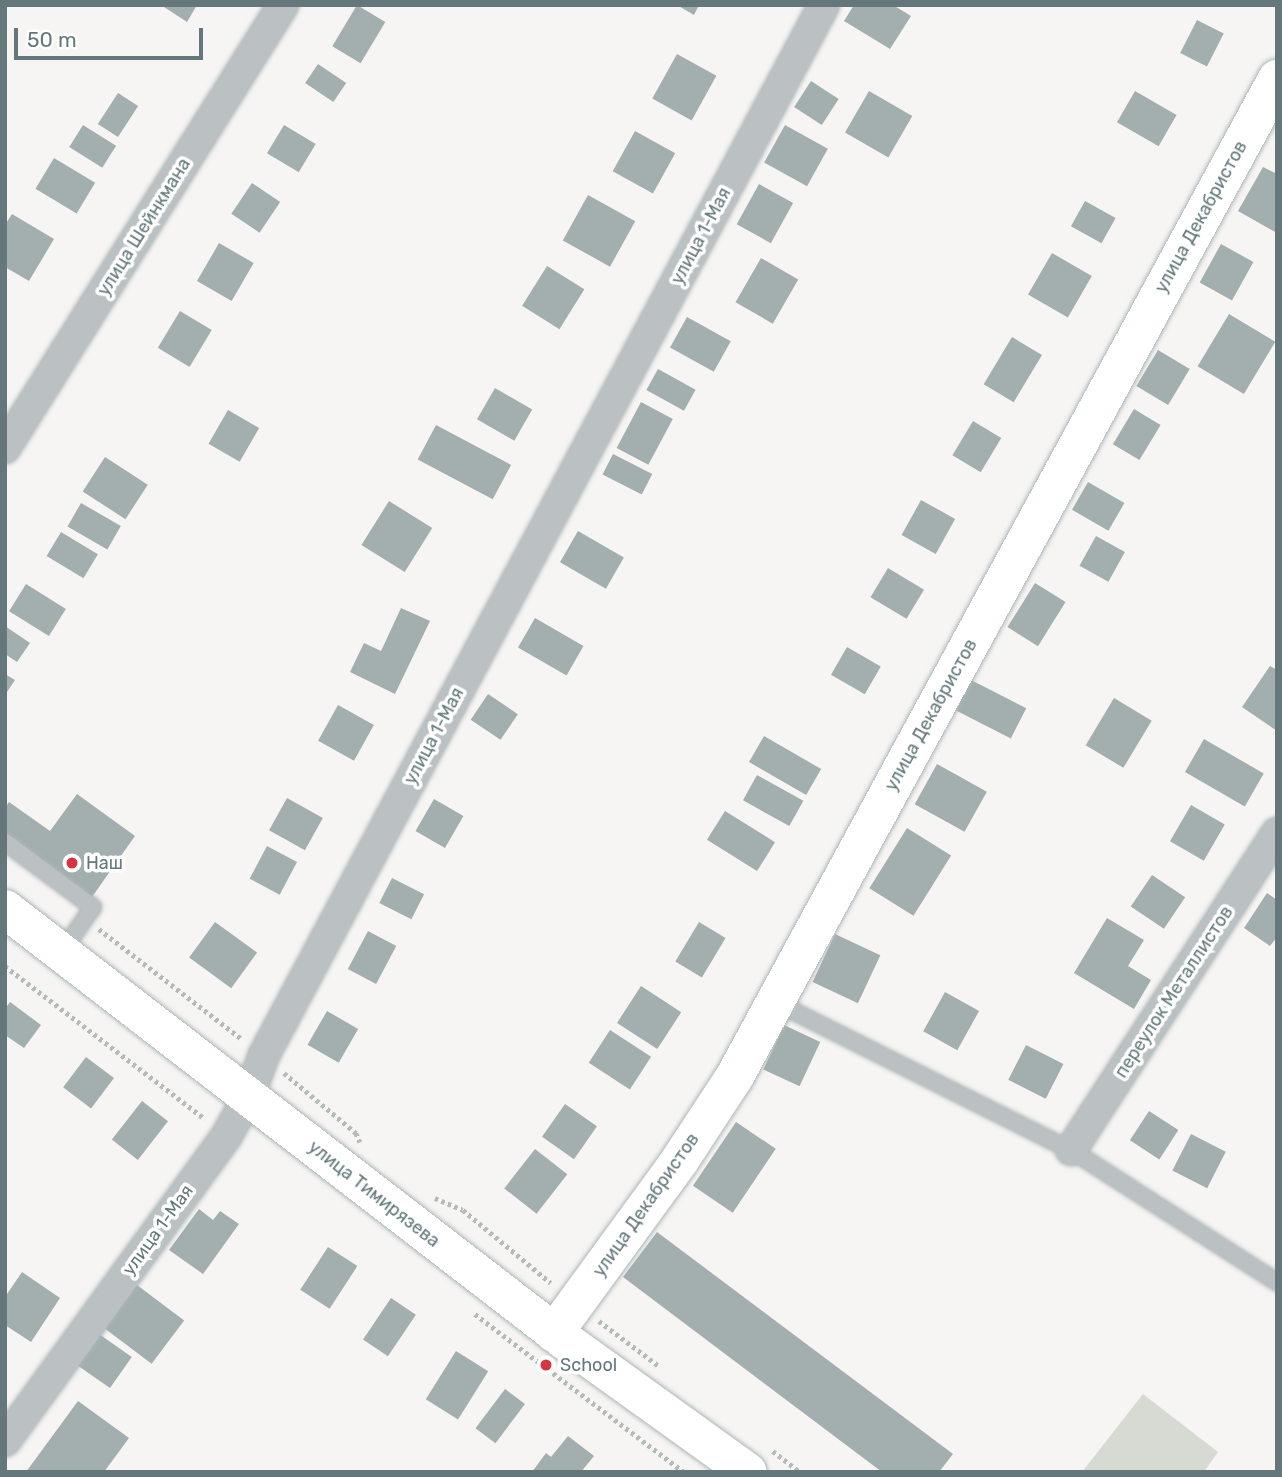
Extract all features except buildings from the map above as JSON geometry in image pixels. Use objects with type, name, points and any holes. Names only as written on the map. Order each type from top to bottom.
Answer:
[{"type":"street","name":"улица Шейнкмана","points":[[5,448],[283,5]]},
{"type":"street","name":"улица 1-Мая","points":[[5,1441],[227,1135],[249,1096],[264,1055],[824,5]]},
{"type":"street","name":"улица Декабристов","points":[[554,1333],[680,1160],[735,1076],[1277,79]]},
{"type":"street","name":"переулок Металлистов","points":[[1071,1150],[1277,833]]},
{"type":"street","name":"улица Тимирязева","points":[[5,909],[554,1333],[748,1472]]},
{"type":"lane","points":[[5,842],[93,907],[61,953]]},
{"type":"lane","points":[[775,1002],[1071,1150],[1277,1282]]},
{"type":"path","points":[[86,918],[264,1055],[356,1133],[366,1154]]},
{"type":"path","points":[[5,966],[227,1135]]},
{"type":"path","points":[[463,1306],[684,1472]]},
{"type":"shaded area","points":[[1143,1394],[1218,1452],[1204,1472],[1082,1472]]},
{"type":"place","name":"Наш","points":[[72,863]]},
{"type":"place","name":"School","points":[[546,1365]]}]
